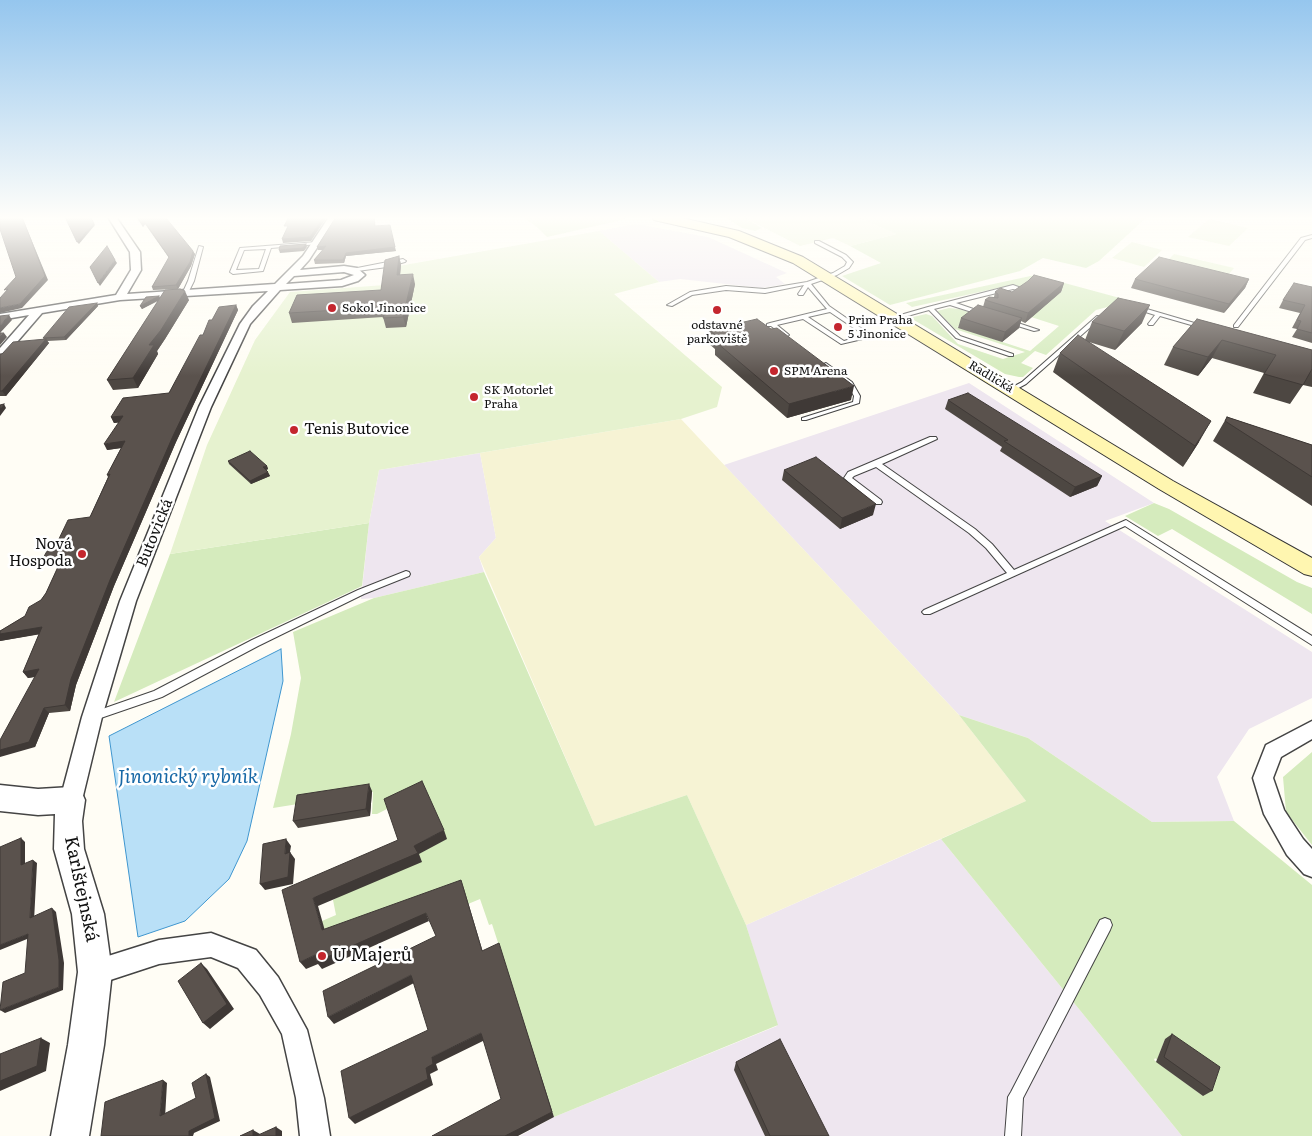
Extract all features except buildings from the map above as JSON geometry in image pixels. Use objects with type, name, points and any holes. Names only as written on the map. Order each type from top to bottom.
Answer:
[{"type":"main road","name":"Radlická","points":[[815,270],[1200,505],[1312,568]]},
{"type":"street","points":[[120,297],[136,270]]},
{"type":"street","name":"Butovická","points":[[71,800],[92,718],[128,601],[205,407],[245,324],[295,270]]},
{"type":"street","points":[[293,273],[350,270]]},
{"type":"street","points":[[0,317],[120,297],[280,285],[342,283],[359,276],[357,272],[350,270]]},
{"type":"street","points":[[0,355],[40,309]]},
{"type":"street","points":[[1312,729],[1273,751],[1263,778],[1275,814],[1295,847],[1312,866]]},
{"type":"street","points":[[0,798],[38,802],[71,800]]},
{"type":"street","name":"Karlštejnská","points":[[70,1136],[86,1045],[94,972],[93,944],[88,914],[69,850],[68,820],[71,800]]},
{"type":"street","points":[[94,972],[159,952],[211,945],[246,959],[269,986],[294,1030],[310,1098],[314,1136]]},
{"type":"lane","points":[[186,292],[194,270]]},
{"type":"lane","points":[[234,270],[233,272],[261,270]]},
{"type":"lane","points":[[670,305],[690,294],[726,288],[765,291],[808,283],[841,270]]},
{"type":"lane","points":[[1236,326],[1279,270]]},
{"type":"lane","points":[[801,294],[808,283]]},
{"type":"lane","points":[[804,317],[843,343],[870,336],[831,310],[808,283]]},
{"type":"lane","points":[[893,318],[1014,287],[1021,289]]},
{"type":"lane","points":[[970,298],[984,303]]},
{"type":"lane","points":[[950,303],[993,317]]},
{"type":"lane","points":[[1131,307],[1217,330]]},
{"type":"lane","points":[[930,308],[958,337],[1011,355]]},
{"type":"lane","points":[[763,326],[831,310]]},
{"type":"lane","points":[[1011,390],[1024,383],[1101,315],[1109,313]]},
{"type":"lane","points":[[1151,324],[1159,314]]},
{"type":"lane","points":[[1002,319],[1036,330]]},
{"type":"lane","points":[[772,324],[796,342]]},
{"type":"lane","points":[[804,419],[856,403],[857,396],[850,383],[819,359]]},
{"type":"lane","points":[[878,502],[848,478],[851,474],[933,439]]},
{"type":"lane","points":[[877,464],[972,531],[989,546],[1013,574]]},
{"type":"lane","points":[[927,612],[1126,523],[1312,641]]},
{"type":"lane","points":[[92,718],[158,694],[255,643],[361,592],[406,574]]},
{"type":"lane","points":[[1013,1136],[1016,1097],[1105,926]]},
{"type":"shaded area","points":[[645,270],[780,270],[787,273],[776,277],[785,284],[762,288],[680,279],[659,282]]},
{"type":"shaded area","points":[[969,383],[1154,503],[1105,521],[1312,652],[1312,698],[1249,729],[1217,777],[1234,821],[1152,822],[1028,738],[959,715],[724,465]]},
{"type":"shaded area","points":[[681,419],[959,715],[1026,801],[746,925],[687,795],[595,826],[479,557],[496,538],[480,453]]},
{"type":"shaded area","points":[[480,453],[496,538],[479,557],[484,572],[374,598],[361,599],[369,523],[379,470]]},
{"type":"shaded area","points":[[941,839],[1182,1136],[520,1136],[554,1117],[777,1026],[746,925]]},
{"type":"green space","name":"SK Motorlet Praha","points":[[387,270],[645,270],[659,282],[614,294],[722,387],[717,407],[681,419],[379,470],[369,523],[170,554],[207,445],[255,340],[290,292],[385,285]]},
{"type":"green space","points":[[860,270],[1022,270],[890,305],[842,276]]},
{"type":"green space","points":[[1183,270],[1232,270],[1224,280]]},
{"type":"green space","points":[[1035,275],[1131,301],[1096,310],[1046,355],[1035,351],[1021,363],[1033,368],[1023,377],[1005,374],[914,320],[913,317],[926,314],[932,316],[958,344],[1003,359],[1025,352],[955,329],[937,311],[949,308],[959,309],[987,318],[969,318],[957,327],[1030,351],[1059,326],[1031,317],[1062,291],[1033,283],[1026,288],[1007,286],[912,307],[906,303]]},
{"type":"green space","points":[[1154,503],[1169,509],[1297,582],[1312,588],[1312,614],[1172,529],[1158,536],[1125,516]]},
{"type":"green space","points":[[369,523],[362,586],[114,702],[170,554]]},
{"type":"green space","points":[[484,572],[595,826],[687,795],[746,925],[778,1025],[554,1117],[492,924],[489,925],[480,899],[468,904],[316,942],[322,921],[336,915],[333,900],[446,839],[425,790],[377,814],[372,814],[373,792],[273,808],[291,734],[301,678],[293,632],[374,598]]},
{"type":"green space","points":[[959,715],[1028,738],[1152,822],[1234,821],[1312,885],[1312,1136],[1182,1136],[941,839],[1026,801]],"holes":[[[1165,1039],[1203,1096],[1154,1060],[1155,1058],[1157,1060]]]},
{"type":"green space","points":[[1312,752],[1312,845],[1286,812],[1283,777]]},
{"type":"water","name":"Jinonický rybník","points":[[281,649],[283,681],[247,841],[229,879],[185,921],[138,937],[109,736]]},
{"type":"place","name":"Sokol Jinonice","points":[[332,308]]},
{"type":"place","name":"odstavné parkoviště","points":[[717,310]]},
{"type":"place","name":"Prim Praha 5 Jinonice","points":[[838,327]]},
{"type":"place","name":"SPM Arena","points":[[774,371]]},
{"type":"place","name":"SK Motorlet Praha","points":[[474,397]]},
{"type":"place","name":"Tenis Butovice","points":[[294,430]]},
{"type":"place","name":"Nová Hospoda","points":[[82,554]]},
{"type":"place","name":"U Majerů","points":[[322,956]]}]
